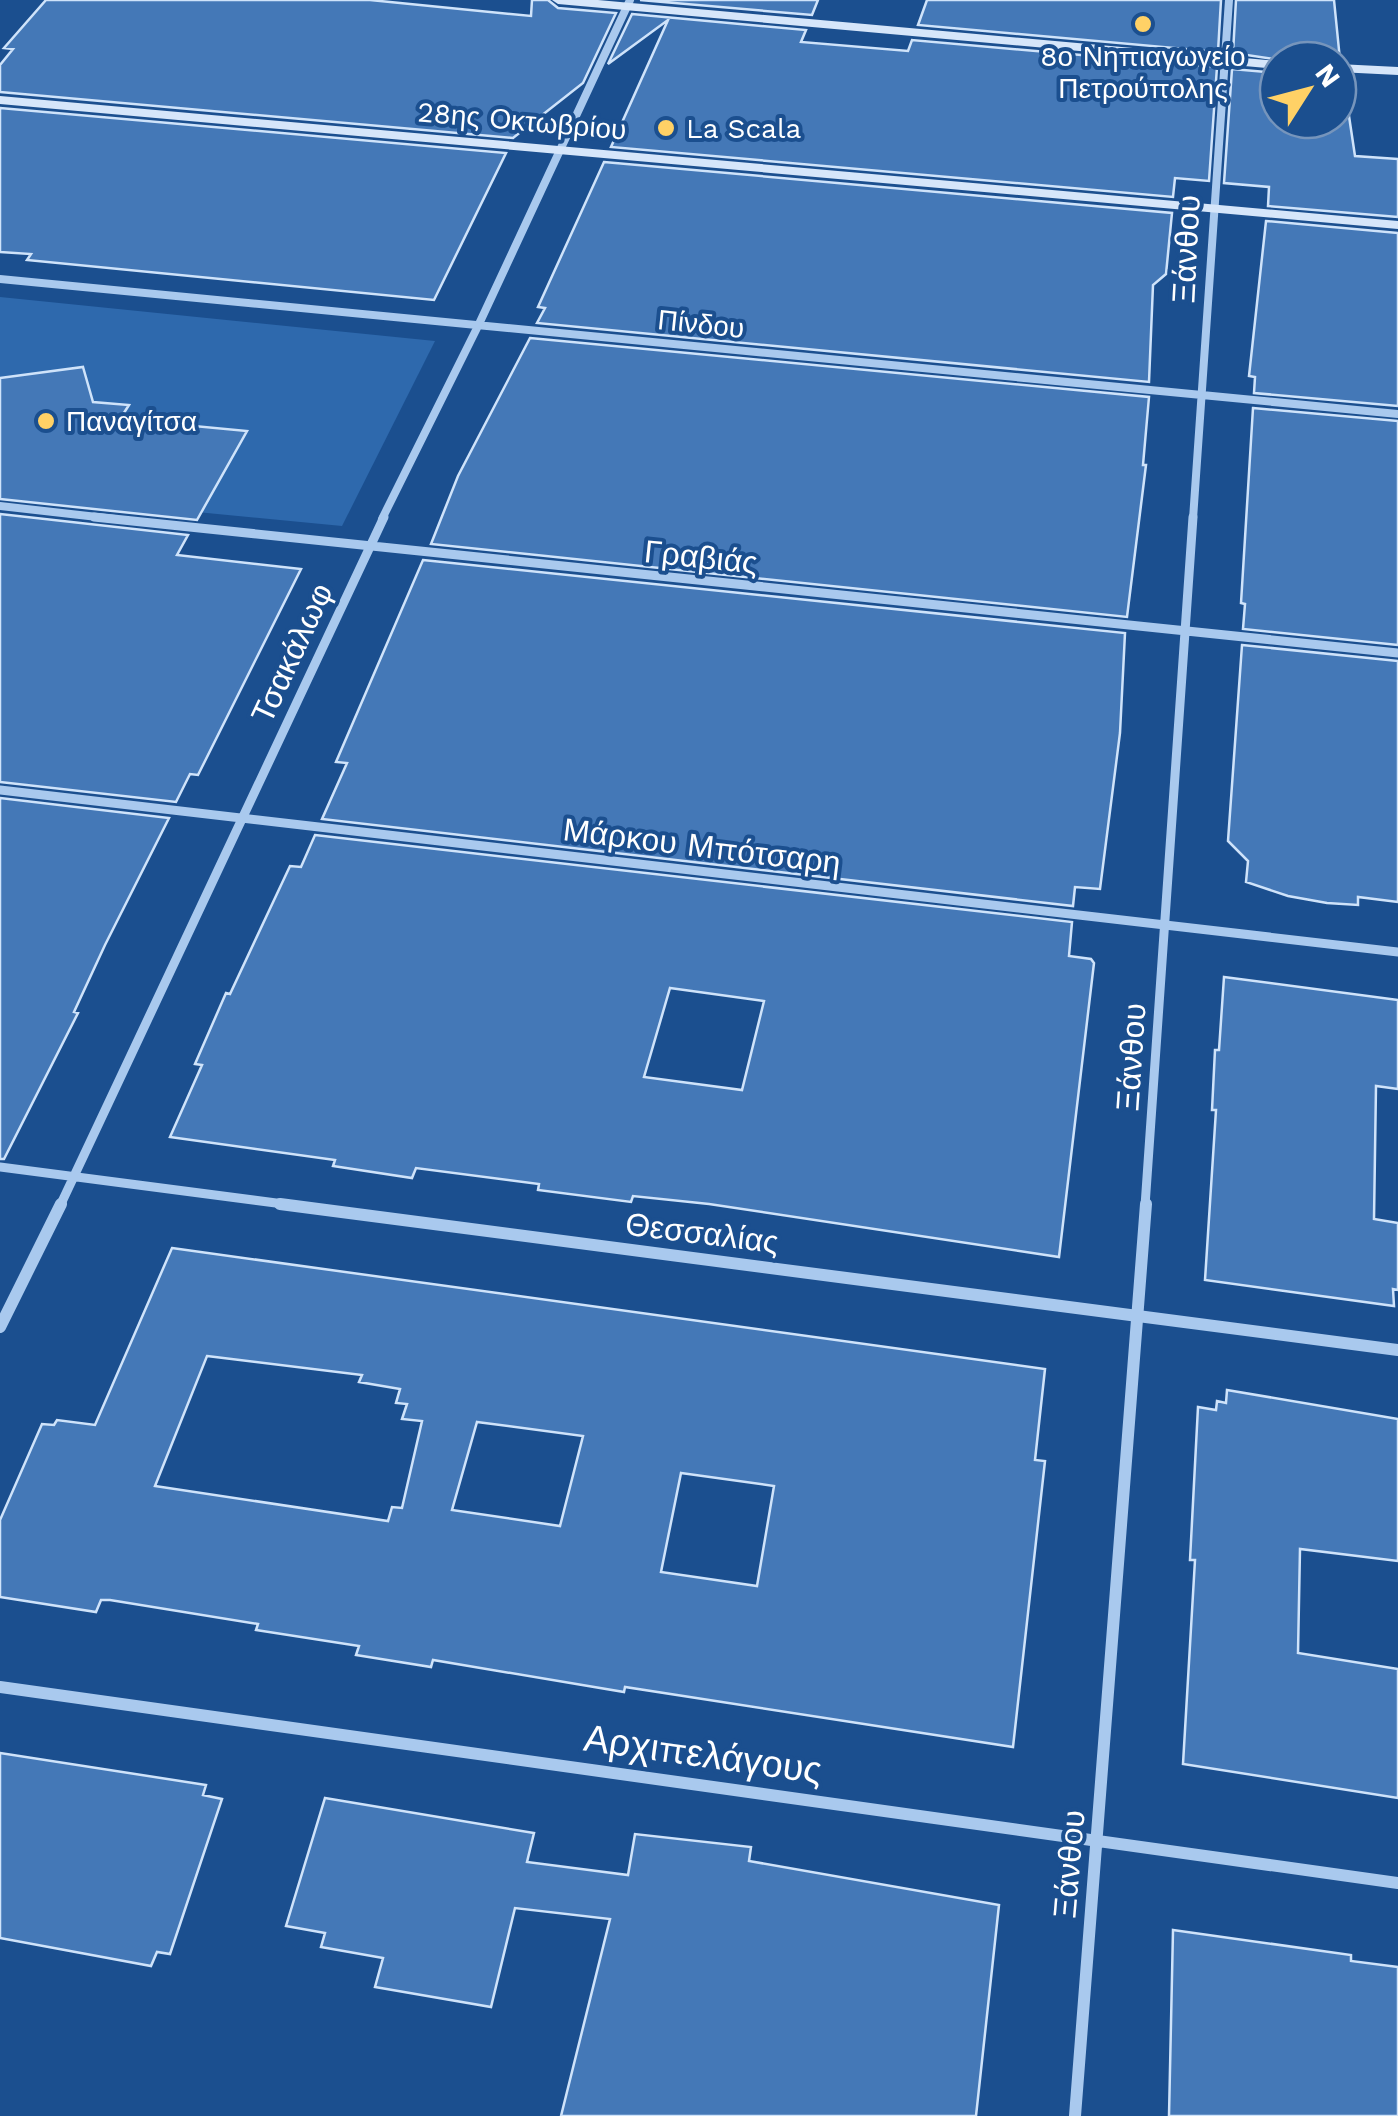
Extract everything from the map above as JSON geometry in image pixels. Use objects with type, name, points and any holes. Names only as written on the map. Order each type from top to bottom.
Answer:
[{"type":"street","points":[[558,0],[629,3],[1258,64]]},
{"type":"street","name":"Ξάνθου","points":[[1074,2116],[1138,1314],[1230,0]]},
{"type":"street","name":"Τσακάλωφ","points":[[0,1327],[629,3]]},
{"type":"street","points":[[1358,69],[1398,71]]},
{"type":"street","name":"28ης Οκτωβρίου","points":[[0,100],[1398,226]]},
{"type":"street","name":"Πίνδου","points":[[0,279],[1398,414]]},
{"type":"street","name":"Γραβιάς","points":[[0,506],[368,548],[1398,653]]},
{"type":"street","name":"Μάρκου Μπότσαρη","points":[[0,790],[1398,952]]},
{"type":"street","name":"Θεσσαλίας","points":[[0,1168],[1398,1350]]},
{"type":"street","name":"Αρχιπελάγους","points":[[0,1687],[1398,1883]]},
{"type":"shaded area","points":[[0,297],[435,341],[342,526],[0,493]]},
{"type":"building","points":[[46,0],[370,0],[531,16],[532,0],[548,0],[558,8],[616,13],[583,83],[513,138],[0,92],[0,65],[13,49],[4,48]]},
{"type":"building","points":[[640,0],[818,0],[812,15]]},
{"type":"building","points":[[927,0],[1221,0],[1218,52],[918,25]]},
{"type":"building","points":[[1236,0],[1334,0],[1338,40],[1258,40],[1258,57],[1233,53]]},
{"type":"building","points":[[632,14],[806,30],[801,42],[908,51],[912,40],[1217,67],[1209,181],[1175,178],[1173,197],[611,147],[668,20],[608,64]]},
{"type":"building","points":[[1232,69],[1258,71],[1258,140],[1353,140],[1355,156],[1398,159],[1398,217],[1268,206],[1269,187],[1224,183]]},
{"type":"building","points":[[0,108],[506,153],[434,300],[27,260],[31,254],[0,252]]},
{"type":"building","points":[[604,162],[1172,213],[1166,274],[1153,285],[1149,382],[537,323],[545,308],[538,307]]},
{"type":"building","points":[[1266,221],[1398,233],[1398,406],[1254,393],[1255,377],[1249,376]]},
{"type":"building","points":[[530,338],[1149,397],[1146,465],[1127,617],[431,544],[458,476]]},
{"type":"building","points":[[83,367],[93,402],[129,405],[120,419],[247,431],[197,520],[0,499],[0,378]]},
{"type":"building","points":[[1253,408],[1398,421],[1398,645],[1243,629],[1245,604],[1241,603]]},
{"type":"building","points":[[0,514],[188,535],[177,555],[301,569],[198,775],[190,774],[176,802],[0,782]]},
{"type":"building","points":[[423,560],[1125,633],[1120,733],[1100,889],[1075,887],[1073,906],[322,819],[347,763],[336,762]]},
{"type":"building","points":[[1242,645],[1398,661],[1398,902],[1358,897],[1358,905],[1327,903],[1288,896],[1246,882],[1248,861],[1228,841]]},
{"type":"building","points":[[0,798],[169,818],[105,945],[74,1012],[78,1013],[4,1159],[0,1159]]},
{"type":"building","points":[[315,835],[1072,922],[1069,956],[1091,959],[1094,963],[1059,1257],[709,1204],[633,1196],[631,1202],[538,1190],[539,1184],[416,1168],[412,1178],[333,1166],[335,1160],[170,1137],[202,1065],[195,1064],[226,993],[230,994],[290,866],[301,867]],"holes":[[[670,988],[764,1001],[742,1090],[644,1077]]]},
{"type":"building","points":[[1224,977],[1398,1000],[1398,1089],[1376,1086],[1374,1219],[1398,1223],[1398,1290],[1393,1289],[1394,1306],[1205,1280],[1216,1110],[1212,1110],[1215,1050],[1219,1050]]},
{"type":"building","points":[[172,1248],[1045,1369],[1035,1460],[1045,1461],[1013,1747],[625,1687],[624,1692],[433,1660],[431,1667],[356,1655],[359,1646],[256,1630],[258,1624],[110,1600],[101,1600],[96,1612],[0,1597],[0,1520],[42,1424],[54,1425],[57,1420],[95,1425]],"holes":[[[207,1356],[362,1375],[359,1382],[400,1389],[396,1403],[407,1404],[402,1419],[422,1421],[402,1508],[392,1507],[388,1521],[155,1486]],[[477,1422],[583,1436],[560,1526],[452,1510]],[[681,1473],[774,1486],[757,1586],[661,1572]]]},
{"type":"building","points":[[1227,1390],[1398,1419],[1398,1561],[1300,1549],[1298,1653],[1398,1669],[1398,1798],[1183,1764],[1195,1560],[1190,1560],[1198,1407],[1216,1410],[1217,1401],[1226,1403]]},
{"type":"building","points":[[0,1753],[206,1785],[203,1795],[222,1799],[170,1954],[157,1952],[151,1966],[0,1938]]},
{"type":"building","points":[[325,1798],[534,1833],[527,1862],[628,1875],[635,1834],[751,1847],[749,1861],[999,1905],[976,2116],[561,2116],[610,1919],[515,1908],[491,2007],[375,1987],[383,1958],[321,1947],[325,1933],[286,1926]]},
{"type":"building","points":[[1173,1930],[1351,1955],[1351,1961],[1398,1967],[1398,2116],[1169,2116]]},
{"type":"place","name":"8ο Νηπιαγωγείο Πετρούπολης","points":[[1143,24]]},
{"type":"place","name":"La Scala","points":[[666,128]]},
{"type":"place","name":"Παναγίτσα","points":[[46,421]]}]
